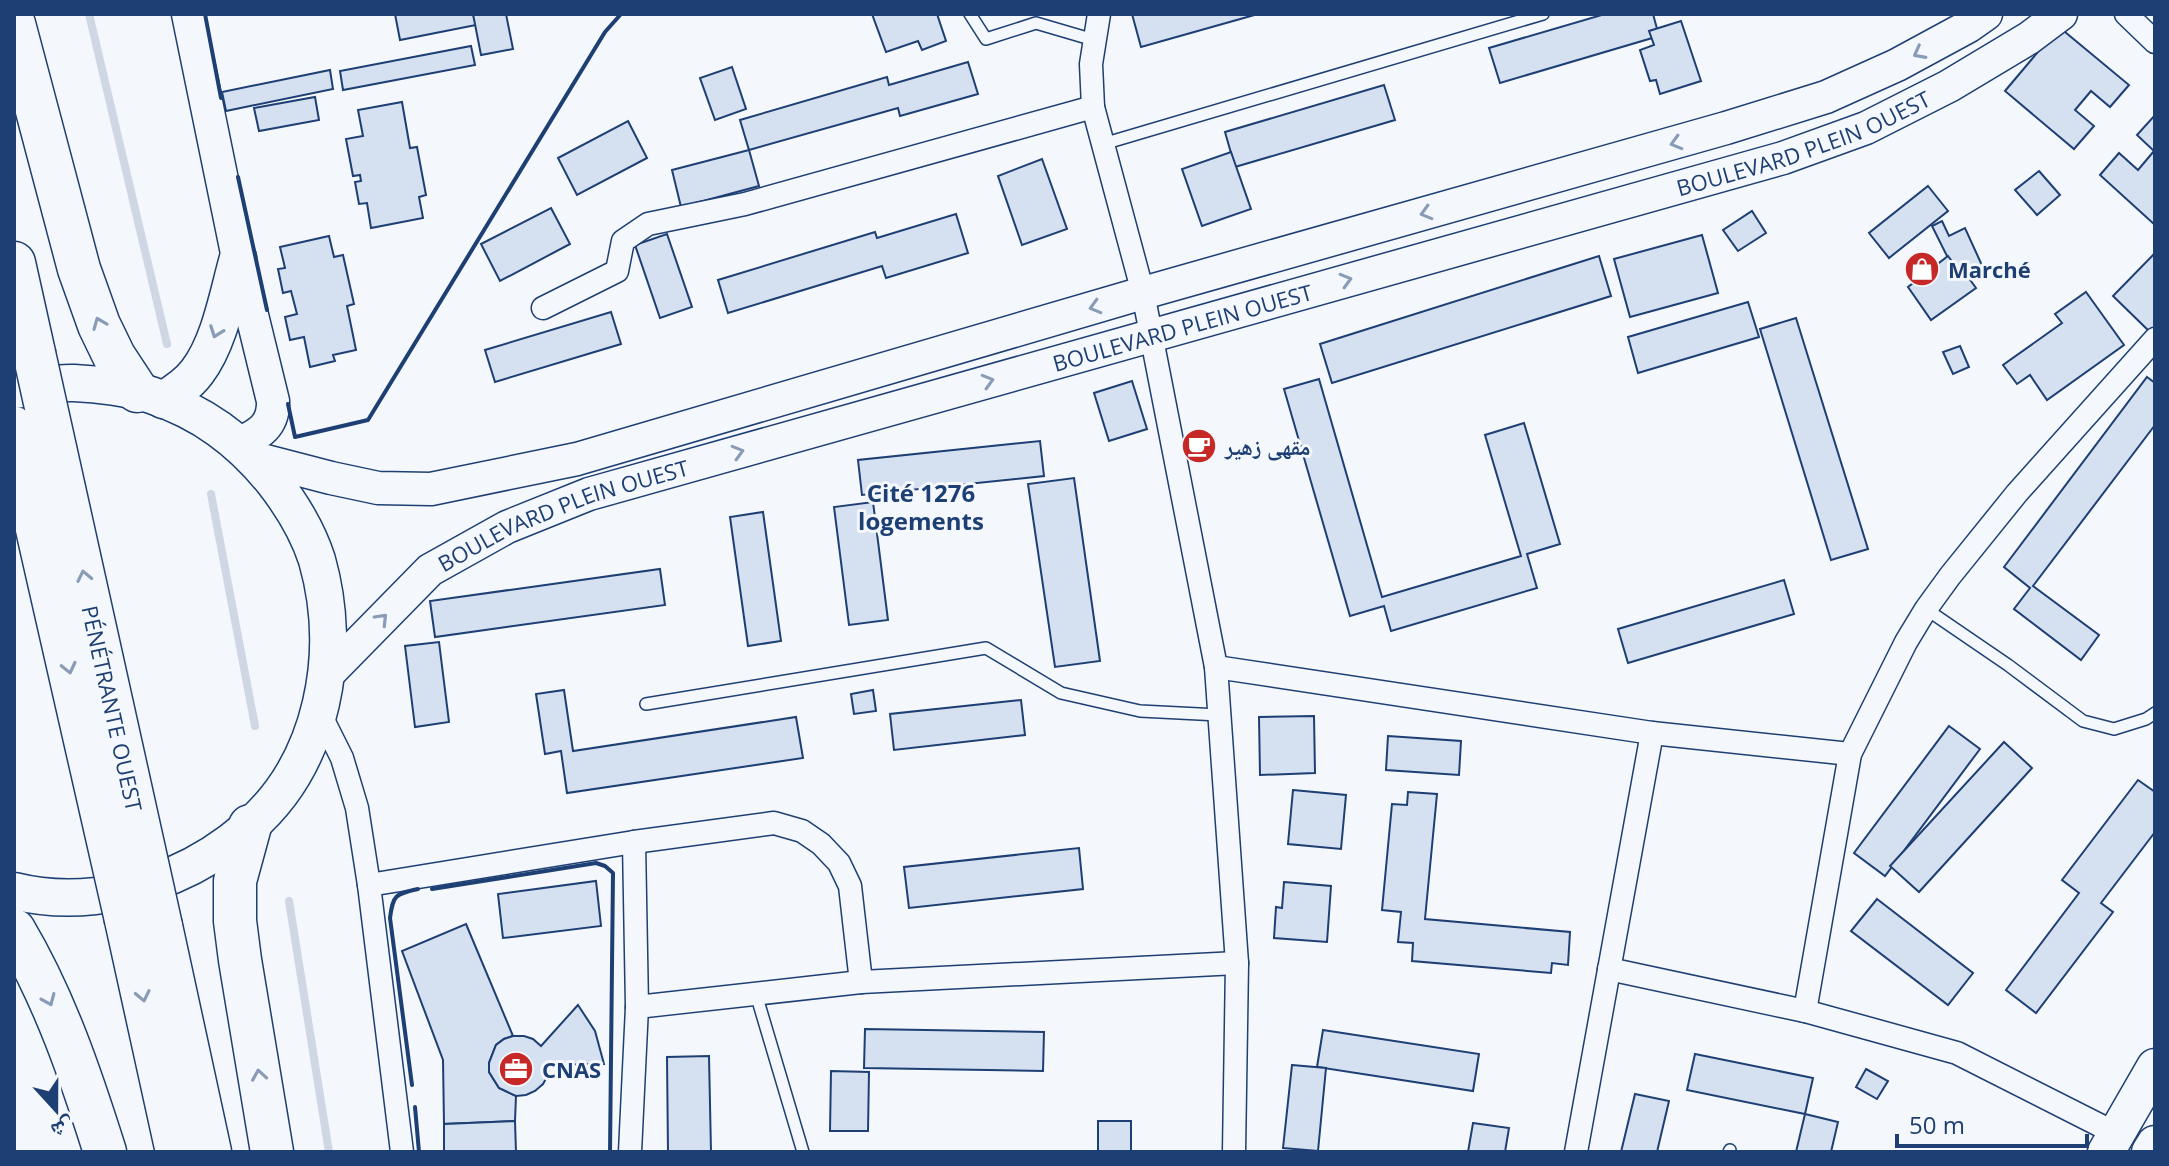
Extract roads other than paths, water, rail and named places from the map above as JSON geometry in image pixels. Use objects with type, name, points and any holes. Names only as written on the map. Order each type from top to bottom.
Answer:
[{"type":"highway","points":[[14,24],[79,269],[99,325],[114,356],[150,396]]},
{"type":"highway","name":"PÉNÉTRANTE OUEST","points":[[14,263],[143,923],[177,1152]]},
{"type":"highway","name":"PÉNÉTRANTE OUEST","points":[[14,428],[143,923],[210,1152]]},
{"type":"highway","points":[[250,826],[235,881],[235,921],[272,1152]]},
{"type":"highway","points":[[14,930],[31,958],[78,1067],[105,1152]]},
{"type":"main road","points":[[188,14],[238,258],[273,401],[271,420],[247,451]]},
{"type":"main road","name":"BOULEVARD PLEIN OUEST","points":[[247,451],[331,478],[378,488],[431,489],[577,459],[1826,97],[1897,65],[1986,14]]},
{"type":"main road","name":"BOULEVARD PLEIN OUEST","points":[[327,675],[430,570],[507,527],[589,494],[1783,158],[1866,128],[1949,86],[2029,38],[2061,14]]},
{"type":"main road","points":[[150,396],[187,383],[205,361],[238,258]]},
{"type":"main road","points":[[14,390],[73,383],[150,396],[190,411],[215,426],[247,451],[291,504],[316,558],[329,616],[327,675],[319,712],[299,762],[269,806],[250,826],[204,862],[150,886],[92,898],[34,896],[14,891]]},
{"type":"main road","points":[[2110,1143],[2155,1067]]},
{"type":"main road","points":[[2150,1152],[2155,1144]]},
{"type":"street","points":[[1099,14],[1091,64],[1093,107],[1143,293],[1216,667],[1237,963],[1234,1152]]},
{"type":"street","points":[[2126,14],[2155,42]]},
{"type":"street","points":[[543,308],[617,271],[623,241],[648,224],[745,204],[1093,107]]},
{"type":"street","points":[[1805,1011],[1850,754],[1906,642],[1926,609],[2017,493],[2155,339]]},
{"type":"street","points":[[1216,667],[1652,733],[1850,754]]},
{"type":"street","points":[[319,712],[342,758],[362,833],[402,1152]]},
{"type":"street","points":[[1576,1152],[1652,733]]},
{"type":"street","points":[[369,885],[634,842],[774,823],[802,831],[821,844],[839,863],[850,886],[861,982]]},
{"type":"street","points":[[630,1152],[637,1007],[634,842]]},
{"type":"street","points":[[637,1007],[861,982],[1237,963]]},
{"type":"street","points":[[1609,969],[1805,1011],[1957,1053],[2110,1143]]},
{"type":"lane","points":[[970,14],[986,39],[1036,23],[1094,40]]},
{"type":"lane","points":[[1103,144],[1543,14]]},
{"type":"lane","points":[[1926,609],[2083,721],[2114,729],[2155,713]]},
{"type":"lane","points":[[646,704],[986,648],[1061,693],[1140,711],[1219,715]]},
{"type":"lane","points":[[756,994],[803,1152]]},
{"type":"waterway","points":[[89,14],[167,344]]},
{"type":"waterway","points":[[211,494],[255,726]]},
{"type":"waterway","points":[[289,901],[329,1152]]},
{"type":"place","name":"Marché","points":[[1922,269]]},
{"type":"place","name":"مقهى زهير","points":[[1199,446]]},
{"type":"place","name":"CNAS","points":[[516,1069]]},
{"type":"district","name":"Cité 1276 logements","points":[[921,506]]}]
